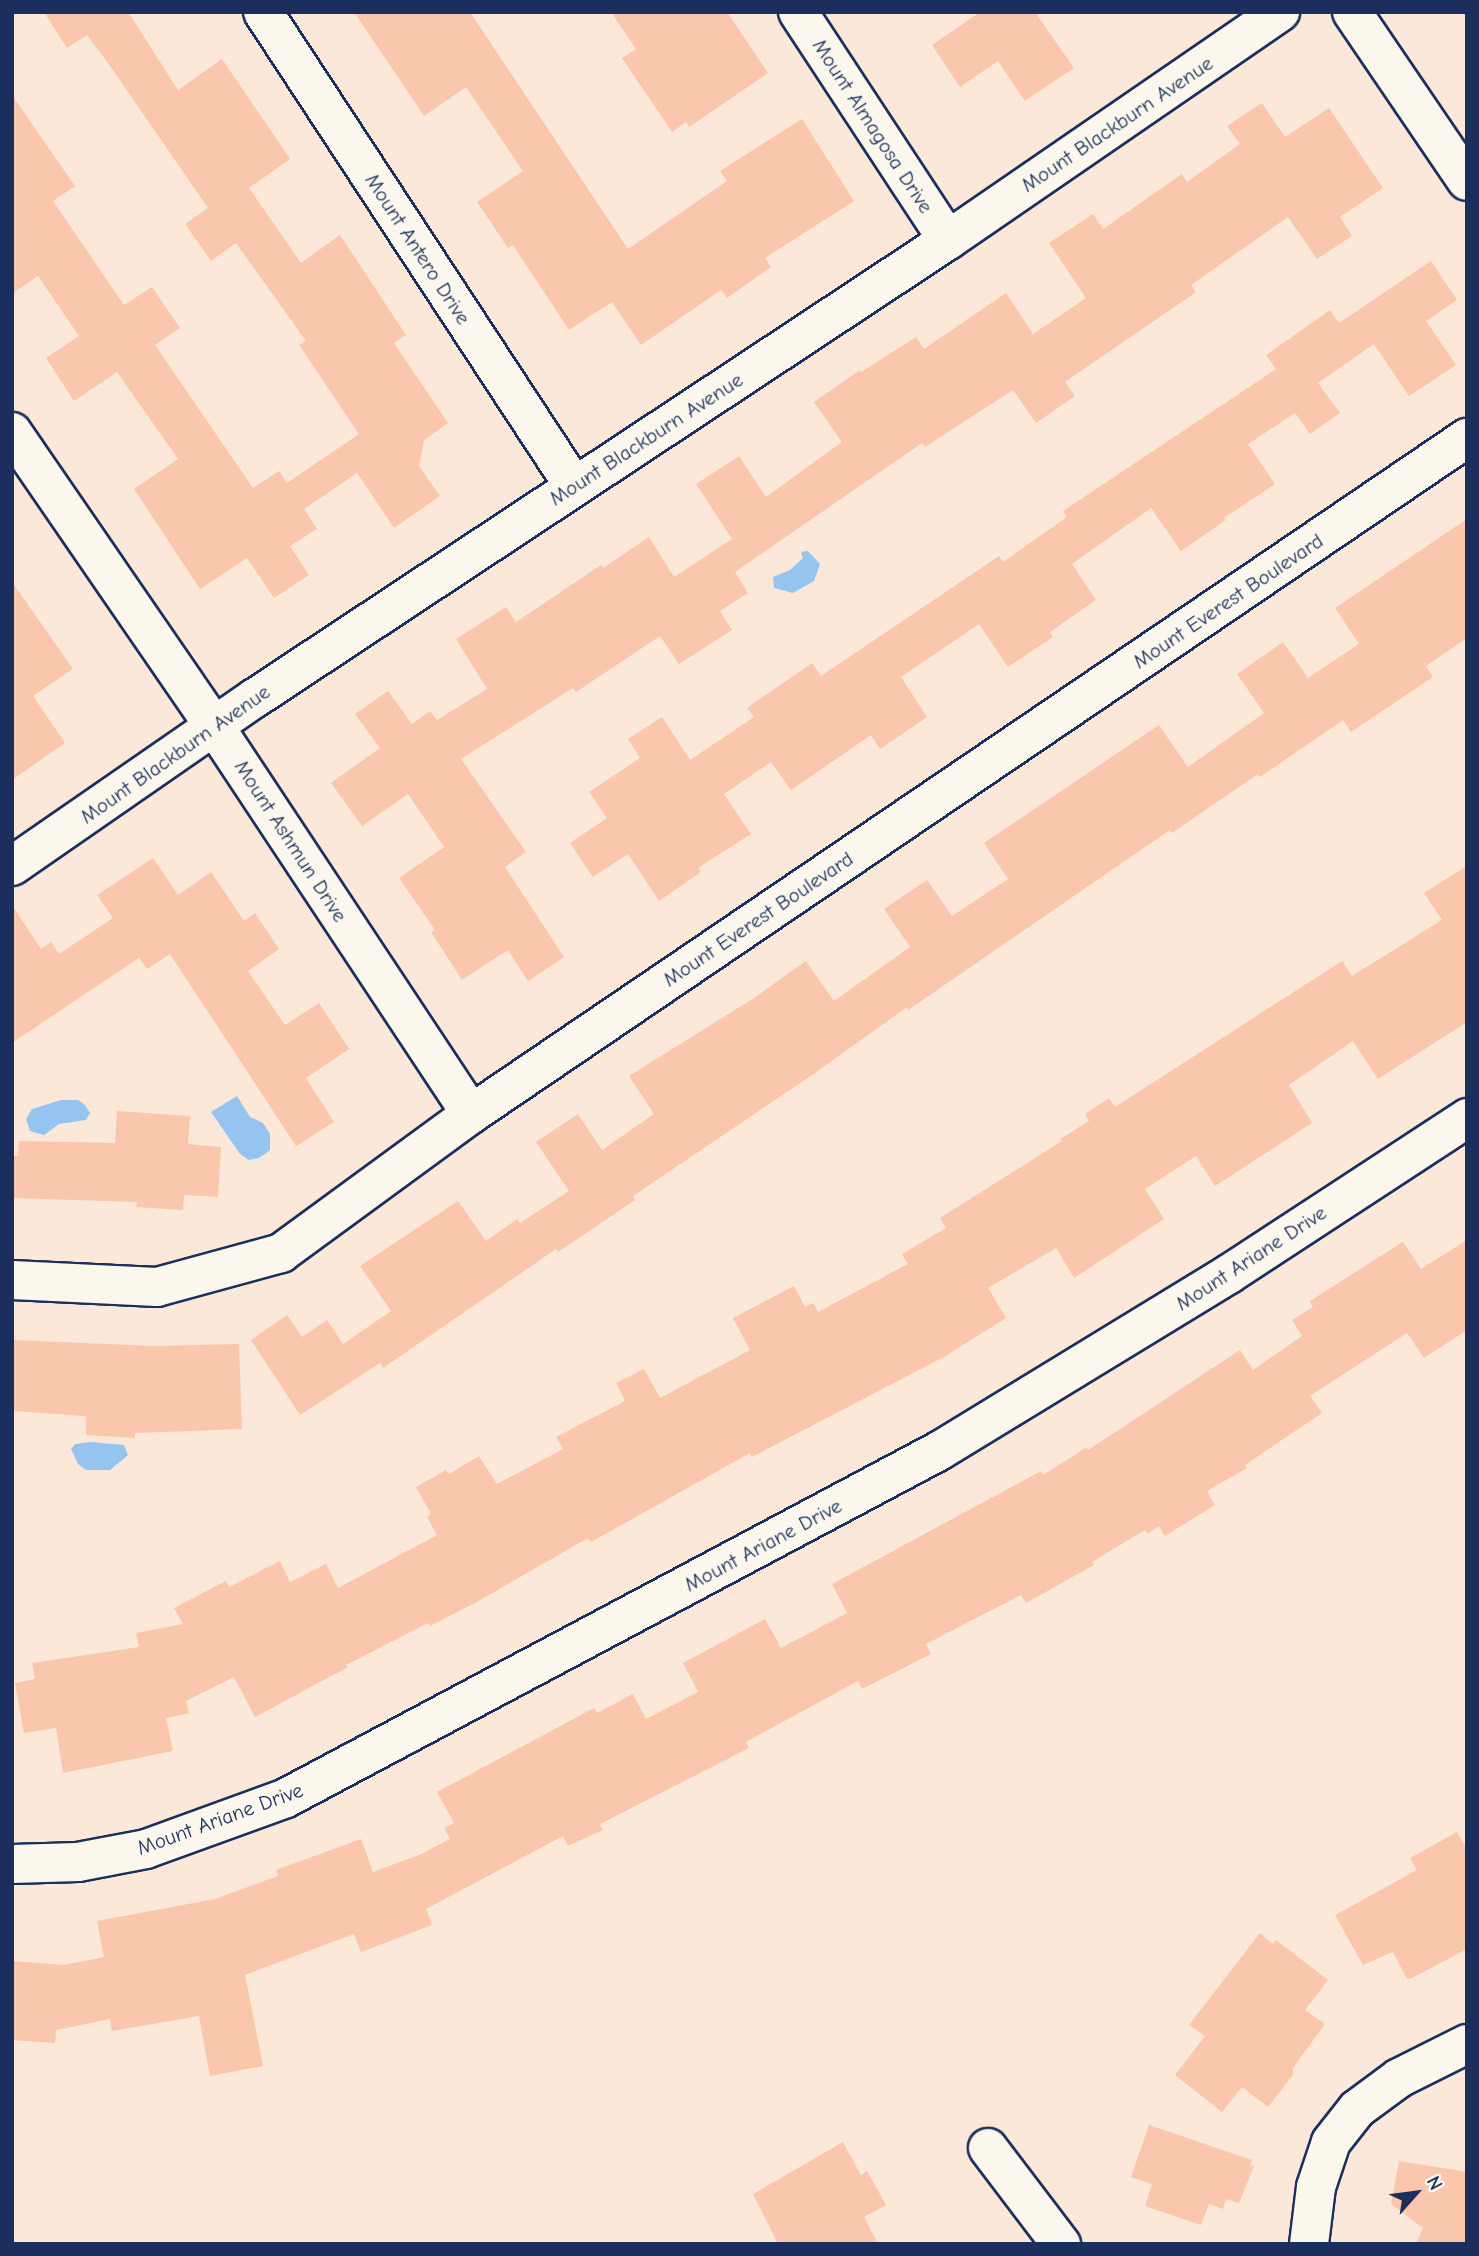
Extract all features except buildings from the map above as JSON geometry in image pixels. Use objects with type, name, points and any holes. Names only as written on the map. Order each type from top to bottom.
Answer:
[{"type":"street","name":"Mount Antero Drive","points":[[262,12],[573,486]]},
{"type":"street","name":"Mount Almagosa Drive","points":[[798,12],[948,240]]},
{"type":"street","name":"Mount Blackburn Avenue","points":[[12,866],[573,486],[948,240],[1280,12]]},
{"type":"street","points":[[1352,12],[1467,181]]},
{"type":"street","name":"Mount Ashmun Drive","points":[[12,432],[215,727],[471,1114]]},
{"type":"street","name":"Mount Everest Boulevard","points":[[12,1280],[157,1287],[281,1253],[471,1114],[1467,438]]},
{"type":"street","name":"Mount Ariane Drive","points":[[12,1864],[78,1862],[146,1849],[286,1798],[939,1451],[1229,1274],[1467,1118]]},
{"type":"street","points":[[1309,2244],[1316,2187],[1331,2142],[1357,2109],[1399,2078],[1467,2044]]},
{"type":"street","points":[[988,2148],[1061,2244]]},
{"type":"water","points":[[808,551],[820,564],[814,581],[793,593],[774,588],[773,577],[790,570],[803,558],[801,552]]},
{"type":"water","points":[[237,1096],[250,1117],[263,1123],[270,1134],[270,1150],[259,1158],[249,1160],[240,1154],[211,1112]]},
{"type":"water","points":[[61,1100],[78,1100],[85,1105],[90,1113],[86,1120],[59,1124],[44,1135],[30,1131],[26,1119],[32,1109]]},
{"type":"water","points":[[90,1442],[124,1445],[128,1455],[110,1470],[86,1470],[78,1464],[71,1449],[75,1444]]}]
